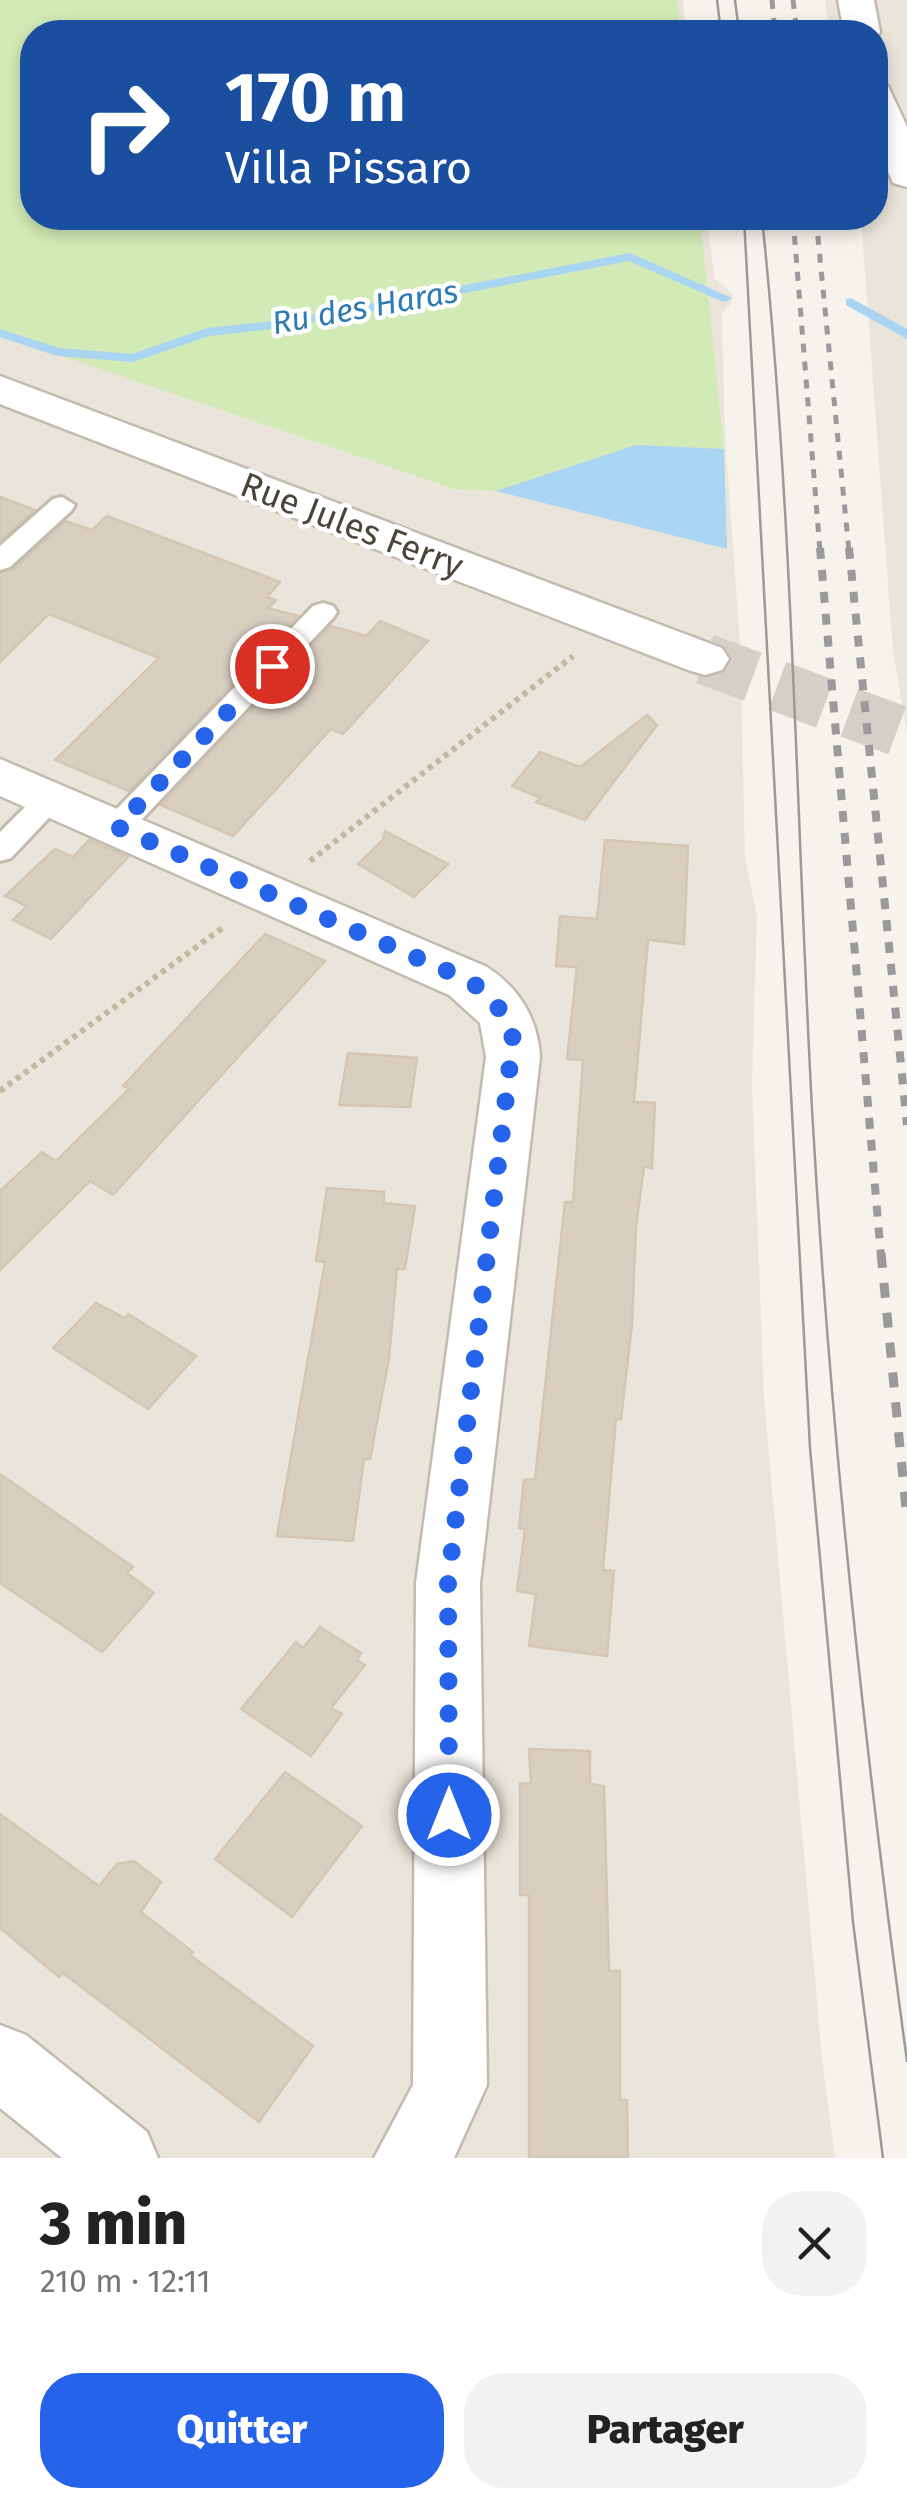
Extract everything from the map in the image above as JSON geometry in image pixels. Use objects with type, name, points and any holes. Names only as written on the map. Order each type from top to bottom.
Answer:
[{"type":"street","points":[[888,127],[907,176]]},
{"type":"street","name":"Rue Jules Ferry","points":[[0,389],[705,659]]},
{"type":"street","points":[[25,787],[468,980],[492,999],[509,1024],[513,1057],[448,1583],[449,2158]]},
{"type":"street","points":[[0,2061],[121,2158]]},
{"type":"street","points":[[411,2158],[438,2115],[450,2085]]},
{"type":"lane","points":[[0,561],[62,505]]},
{"type":"lane","points":[[117,827],[323,612]]},
{"type":"lane","points":[[0,850],[25,787]]},
{"type":"shaded area","points":[[0,0],[683,0],[685,20],[20,20],[20,230],[708,230],[715,279],[733,294],[731,304],[722,313],[725,436],[740,643],[745,858],[757,916],[752,1084],[764,1397],[822,2060],[835,2158],[0,2158]]},
{"type":"shaded area","points":[[825,0],[907,0],[907,731],[893,652],[862,230],[888,230],[888,20],[828,20]]},
{"type":"green space","points":[[0,0],[677,0],[679,20],[20,20],[20,230],[701,230],[724,449],[636,445],[496,491],[455,489],[0,335]]},
{"type":"water","points":[[636,445],[724,449],[727,549],[496,491]]},
{"type":"building","points":[[0,497],[35,510],[0,541]]},
{"type":"building","points":[[107,516],[280,582],[267,597],[276,600],[268,608],[298,616],[129,791],[55,760],[159,658],[49,614],[0,662],[0,573],[13,570],[66,521],[92,530]]},
{"type":"building","points":[[380,621],[428,641],[343,734],[331,729],[233,836],[161,805],[331,626],[366,636]]},
{"type":"building","points":[[647,715],[657,725],[585,820],[536,802],[541,798],[512,786],[540,752],[580,767]]},
{"type":"building","points":[[385,831],[448,864],[414,897],[358,864],[383,840]]},
{"type":"building","points":[[89,840],[128,857],[51,939],[13,920],[27,906],[5,896],[55,849],[73,857]]},
{"type":"building","points":[[605,840],[688,846],[684,944],[648,940],[634,1102],[655,1103],[652,1168],[644,1167],[636,1226],[632,1324],[621,1419],[616,1419],[603,1570],[614,1571],[607,1656],[529,1646],[536,1594],[517,1591],[525,1529],[519,1528],[524,1480],[535,1479],[565,1202],[573,1202],[583,1060],[567,1059],[577,967],[556,966],[560,916],[597,919]]},
{"type":"building","points":[[265,934],[325,961],[113,1195],[90,1181],[0,1270],[0,1191],[42,1152],[56,1161],[129,1089],[123,1086]]},
{"type":"building","points":[[348,1053],[417,1058],[410,1107],[339,1105]]},
{"type":"building","points":[[327,1188],[384,1192],[384,1203],[415,1206],[405,1269],[397,1269],[389,1358],[370,1459],[364,1459],[353,1541],[277,1536],[325,1262],[316,1261]]},
{"type":"building","points":[[96,1303],[125,1318],[128,1314],[196,1356],[148,1409],[53,1348]]},
{"type":"building","points":[[0,1474],[133,1567],[127,1573],[154,1593],[102,1652],[0,1583]]},
{"type":"building","points":[[320,1627],[361,1653],[357,1660],[365,1665],[331,1708],[342,1714],[311,1756],[241,1709],[296,1642],[303,1648]]},
{"type":"building","points":[[529,1749],[590,1751],[590,1784],[604,1786],[609,1971],[620,1971],[620,2100],[627,2100],[628,2158],[529,2158],[529,1895],[520,1895],[520,1784],[531,1783]]},
{"type":"building","points":[[285,1772],[362,1826],[292,1917],[215,1859]]},
{"type":"building","points":[[0,1814],[99,1886],[117,1864],[134,1861],[161,1882],[141,1912],[193,1952],[190,1955],[313,2046],[259,2122],[63,1973],[59,1977],[0,1928]]},
{"type":"waterway","name":"Ru des Haras","points":[[0,333],[57,352],[133,358],[207,332],[290,323],[630,257],[726,298]]},
{"type":"waterway","name":"Ru des Haras","points":[[851,302],[907,335]]},
{"type":"tunnel","points":[[705,659],[907,734]]},
{"type":"tram line","points":[[717,0],[720,20]]},
{"type":"tram line","points":[[735,0],[738,20]]},
{"type":"tram line","points":[[745,230],[810,1448],[853,1922],[883,2158]]},
{"type":"tram line","points":[[763,230],[781,440],[812,1109],[828,1347],[863,1705],[907,2061]]},
{"type":"railway","points":[[772,0],[774,20]]},
{"type":"railway","points":[[793,0],[796,20]]},
{"type":"railway","points":[[794,230],[820,551]]},
{"type":"railway","points":[[817,230],[849,551]]},
{"type":"railway","points":[[820,548],[881,1256]]},
{"type":"railway","points":[[849,548],[907,1125]]},
{"type":"railway","points":[[881,1253],[907,1519]]},
{"type":"route","points":[[272,666],[117,827],[468,980],[482,989],[501,1011],[513,1039],[448,1583],[449,1815]]}]
